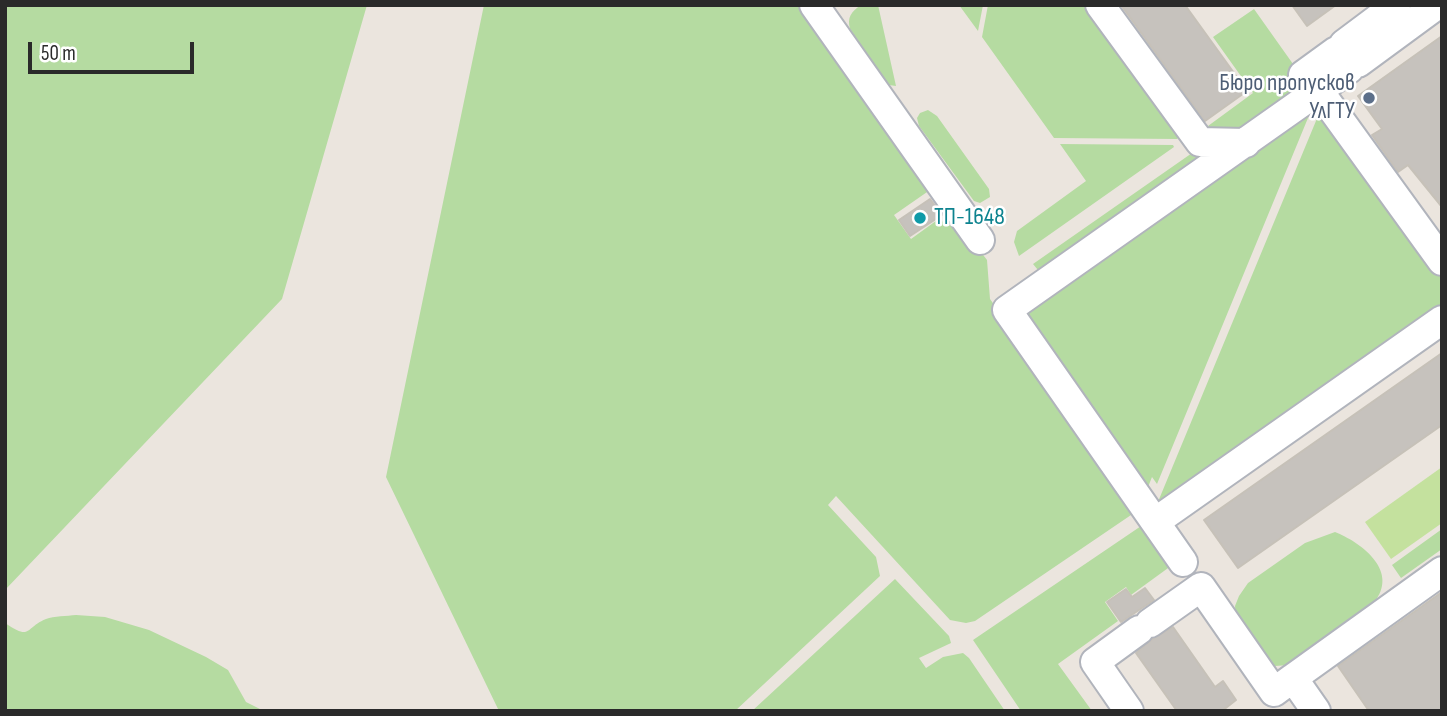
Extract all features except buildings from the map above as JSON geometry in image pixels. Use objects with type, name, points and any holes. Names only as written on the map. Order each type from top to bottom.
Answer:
[{"type":"lane","points":[[1100,5],[1200,142],[1246,143]]},
{"type":"lane","points":[[1347,57],[1396,5]]},
{"type":"lane","points":[[1183,562],[1007,310],[1246,143],[1311,83],[1347,57],[1437,5]]},
{"type":"lane","points":[[823,9],[980,240]]},
{"type":"lane","points":[[1311,83],[1442,261]]},
{"type":"lane","points":[[1156,522],[1442,320]]},
{"type":"lane","points":[[1129,711],[1095,662],[1201,587],[1274,692],[1442,571]]},
{"type":"lane","points":[[1293,678],[1316,711]]},
{"type":"green space","points":[[5,5],[367,5],[282,299],[5,590]]},
{"type":"green space","points":[[484,5],[807,5],[930,190],[894,215],[911,239],[940,218],[945,225],[961,226],[987,260],[990,299],[1136,505],[1134,513],[975,621],[966,623],[950,620],[836,496],[828,505],[876,557],[880,576],[735,711],[499,711],[386,477]]},
{"type":"green space","points":[[861,5],[878,5],[896,86],[889,85],[850,29],[851,15]]},
{"type":"green space","points":[[959,5],[983,5],[978,31]]},
{"type":"green space","points":[[988,5],[1092,5],[1185,132],[1177,139],[1054,138],[982,37]]},
{"type":"green space","points":[[1254,9],[1310,88],[1042,275],[1033,264],[1215,137],[1208,126],[1253,93],[1213,37]]},
{"type":"green space","points":[[1315,101],[1157,484],[1152,477],[1148,487],[1025,311]]},
{"type":"green space","points":[[1323,104],[1442,271],[1442,308],[1155,509]]},
{"type":"green space","points":[[928,110],[937,116],[989,189],[990,197],[980,203],[974,201],[919,126],[917,118],[920,113]]},
{"type":"green space","points":[[1060,144],[1174,147],[1019,256],[1014,242],[1017,231],[1086,181]]},
{"type":"green space","points":[[1442,467],[1442,523],[1391,559],[1365,522]]},
{"type":"green space","points":[[1147,522],[1175,563],[1131,595],[1126,587],[1105,602],[1118,621],[1058,664],[1092,711],[1021,711],[973,640]]},
{"type":"green space","points":[[1442,529],[1442,549],[1401,578],[1392,565]]},
{"type":"green space","points":[[1335,532],[1355,542],[1373,558],[1379,567],[1382,589],[1369,608],[1349,625],[1289,665],[1275,666],[1264,658],[1236,621],[1235,606],[1239,596],[1248,583],[1305,543]]},
{"type":"green space","points":[[895,579],[949,636],[951,643],[919,658],[926,668],[943,657],[963,653],[1005,711],[752,711]]},
{"type":"green space","points":[[76,615],[105,617],[149,630],[206,657],[228,670],[246,702],[264,711],[5,711],[5,623],[24,632],[46,619]]},
{"type":"place","name":"Бюро пропусков УлГТУ","points":[[1369,98]]},
{"type":"place","name":"ТП-1648","points":[[920,218]]}]
